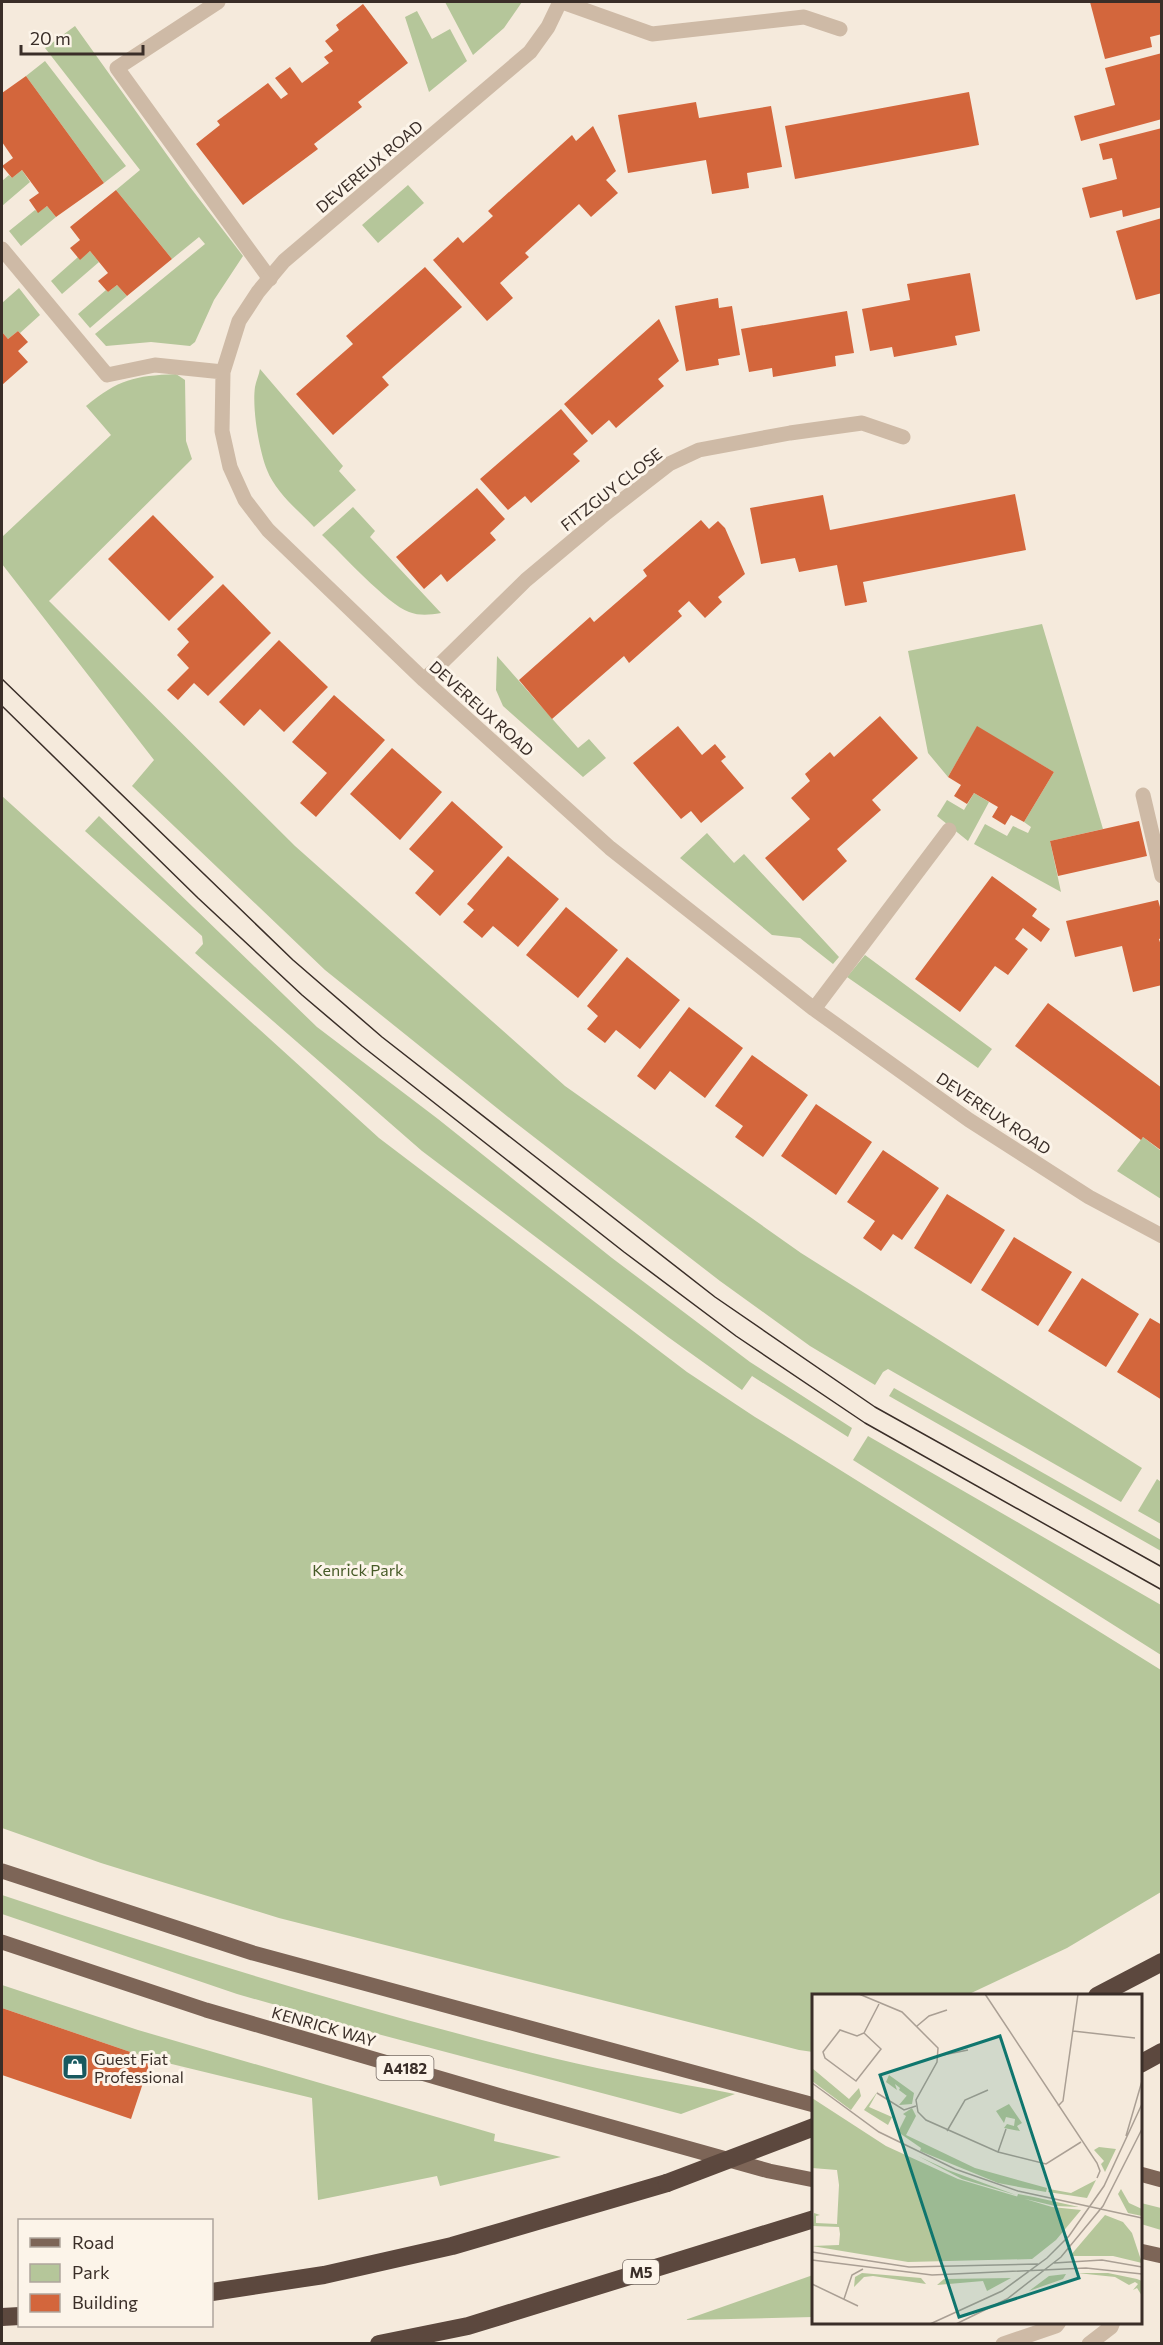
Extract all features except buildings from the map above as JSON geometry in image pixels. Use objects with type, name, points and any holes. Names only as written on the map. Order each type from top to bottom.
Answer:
[{"type":"highway","points":[[1099,1994],[1161,1962]]},
{"type":"highway","points":[[1142,2063],[1161,2052]]},
{"type":"highway","points":[[213,2292],[324,2274],[452,2246],[667,2183],[812,2127]]},
{"type":"highway","name":"M5","points":[[380,2343],[468,2326],[812,2219]]},
{"type":"highway","points":[[2,2318],[18,2316]]},
{"type":"main road","points":[[2,1871],[253,1953],[812,2105]]},
{"type":"main road","name":"KENRICK WAY","points":[[2,1942],[206,2010],[504,2097],[769,2171],[812,2180]]},
{"type":"main road","points":[[1142,2175],[1161,2180]]},
{"type":"main road","points":[[1142,2251],[1161,2256]]},
{"type":"street","points":[[218,2],[117,68],[270,279]]},
{"type":"street","points":[[561,2],[652,34],[804,17],[840,29]]},
{"type":"street","name":"DEVEREUX ROAD","points":[[561,2],[548,27],[530,52],[285,261],[239,321],[223,372],[222,430],[230,467],[245,500],[268,530],[424,680],[610,848],[814,1009],[969,1120],[1089,1197],[1161,1236]]},
{"type":"street","points":[[2,249],[107,375],[155,365],[223,372]]},
{"type":"street","name":"FITZGUY CLOSE","points":[[424,680],[526,580],[669,464],[699,450],[790,433],[861,423],[903,437]]},
{"type":"street","points":[[1143,795],[1161,876]]},
{"type":"street","points":[[814,1009],[949,831]]},
{"type":"street","points":[[1003,2343],[1058,2324]]},
{"type":"street","points":[[1089,2343],[1112,2324]]},
{"type":"green space","points":[[445,2],[522,2],[504,28],[473,55]]},
{"type":"green space","points":[[417,11],[432,39],[450,29],[467,61],[429,92],[405,17]]},
{"type":"green space","points":[[75,26],[190,187],[243,256],[214,300],[195,342],[190,346],[151,342],[106,346],[95,334],[205,244],[199,237],[172,259],[116,190],[140,170],[45,48]]},
{"type":"green space","points":[[45,61],[126,166],[104,183],[26,76]]},
{"type":"green space","points":[[22,170],[30,182],[2,206],[2,181],[9,175],[12,178]]},
{"type":"green space","points":[[408,185],[424,203],[378,243],[362,225]]},
{"type":"green space","points":[[47,206],[56,217],[21,246],[9,231],[35,210],[38,212]]},
{"type":"green space","points":[[90,251],[99,262],[62,294],[51,281],[78,257],[80,259]]},
{"type":"green space","points":[[117,285],[127,296],[90,328],[78,314],[106,290],[108,292]]},
{"type":"green space","points":[[19,288],[40,315],[20,333],[18,331],[8,339],[2,332],[2,303]]},
{"type":"green space","points":[[260,369],[343,466],[339,471],[356,490],[314,527],[282,494],[267,470],[259,440],[254,406],[255,387]]},
{"type":"green space","points":[[176,374],[185,380],[186,441],[192,459],[49,601],[295,846],[565,1086],[801,1253],[1142,1468],[1121,1502],[888,1369],[883,1372],[875,1385],[810,1346],[720,1281],[512,1120],[325,970],[132,786],[154,760],[2,564],[2,537],[111,435],[86,406],[108,390],[128,381],[149,376]]},
{"type":"green space","points":[[353,507],[375,531],[370,537],[441,613],[417,614],[400,607],[377,589],[322,535]]},
{"type":"green space","points":[[1042,624],[1103,829],[1050,841],[1061,892],[974,844],[985,824],[1007,836],[1013,826],[1028,833],[1031,827],[1024,822],[1054,772],[977,727],[948,777],[928,753],[908,651]]},
{"type":"green space","points":[[497,656],[578,748],[589,739],[606,758],[583,777],[503,706],[496,690]]},
{"type":"green space","points":[[974,793],[989,802],[968,841],[937,816],[947,800],[964,810]]},
{"type":"green space","name":"Kenrick Park","points":[[2,796],[379,1138],[687,1372],[755,1417],[1161,1670],[1161,1892],[1067,1948],[969,1994],[812,1994],[812,2052],[279,1918],[101,1863],[2,1828]]},
{"type":"green space","points":[[99,816],[317,1027],[438,1119],[612,1258],[750,1362],[852,1428],[848,1437],[752,1376],[742,1390],[668,1337],[422,1151],[195,953],[203,944],[202,936],[85,831]]},
{"type":"green space","points":[[707,833],[734,863],[744,854],[839,957],[833,964],[800,938],[772,935],[680,858]]},
{"type":"green space","points":[[865,955],[992,1049],[978,1068],[847,977]]},
{"type":"green space","points":[[1143,1137],[1161,1151],[1161,1199],[1117,1171]]},
{"type":"green space","points":[[894,1388],[1161,1540],[1161,1551],[889,1396]]},
{"type":"green space","points":[[868,1436],[1161,1605],[1161,1655],[853,1460]]},
{"type":"green space","points":[[1157,1479],[1161,1482],[1161,1524],[1138,1511]]},
{"type":"green space","points":[[2,1895],[138,1940],[414,2022],[576,2063],[735,2094],[681,2114],[374,2033],[237,1994],[2,1914]]},
{"type":"green space","points":[[2,1985],[138,2030],[495,2134],[494,2141],[561,2157],[440,2186],[437,2176],[318,2200],[312,2098],[151,2059],[2,2008]]},
{"type":"green space","points":[[1142,2203],[1161,2208],[1161,2230],[1142,2224]]},
{"type":"green space","points":[[812,2275],[812,2317],[685,2320]]},
{"type":"tram line","points":[[2,679],[293,960],[382,1037],[715,1297],[875,1407],[1162,1567]]},
{"type":"tram line","points":[[2,706],[198,898],[302,995],[362,1046],[624,1252],[736,1336],[865,1423],[1162,1590]]},
{"type":"place","name":"Guest Fiat Professional","points":[[75,2067]]}]
